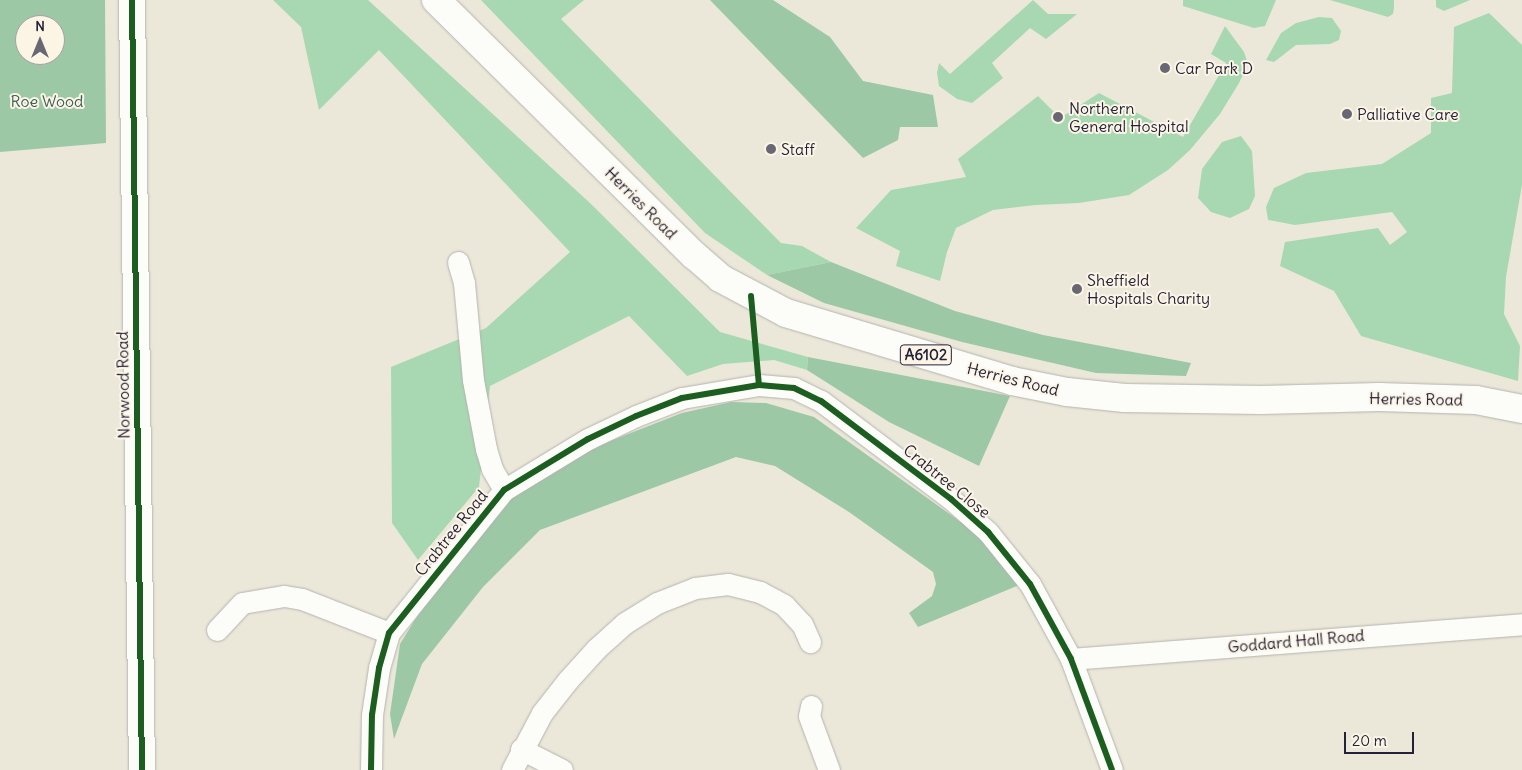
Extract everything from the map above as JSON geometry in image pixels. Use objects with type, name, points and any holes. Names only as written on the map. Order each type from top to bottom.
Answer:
[{"type":"main road","name":"Herries Road","points":[[420,0],[441,6],[694,256],[720,278],[786,313],[1012,381],[1067,392],[1125,398],[1261,400],[1379,397],[1476,400],[1522,409]]},
{"type":"street","name":"Norwood Road","points":[[132,0],[142,770]]},
{"type":"street","points":[[458,262],[464,283],[473,380],[486,449],[492,469],[504,490]]},
{"type":"street","name":"Crabtree Road","points":[[371,770],[372,714],[379,668],[389,633],[504,490],[588,439],[636,416],[682,398],[759,385]]},
{"type":"street","name":"Crabtree Close","points":[[759,385],[794,388],[821,401],[952,499],[988,532],[1030,584],[1071,659],[1112,770]]},
{"type":"street","points":[[512,770],[521,749],[542,713],[568,680],[596,649],[625,623],[665,600],[695,588],[728,584],[760,592],[784,605],[802,624],[810,642]]},
{"type":"street","points":[[216,630],[242,603],[284,596],[302,599],[389,633]]},
{"type":"street","name":"Goddard Hall Road","points":[[1071,659],[1522,624]]},
{"type":"street","points":[[811,706],[809,716],[830,770]]},
{"type":"street","points":[[521,749],[562,770]]},
{"type":"green space","name":"Roe Wood","points":[[0,0],[105,0],[106,143],[0,152]]},
{"type":"green space","points":[[273,0],[368,0],[590,203],[720,332],[808,357],[807,370],[774,360],[723,364],[687,376],[629,316],[490,386],[479,487],[418,560],[392,523],[391,367],[486,328],[570,252],[379,50],[319,110],[301,27]]},
{"type":"green space","points":[[481,0],[584,0],[561,19],[781,243],[802,246],[831,262],[767,275],[705,233]]},
{"type":"green space","points":[[710,0],[773,0],[830,37],[863,81],[933,95],[938,127],[900,127],[898,140],[863,158]]},
{"type":"green space","points":[[1033,0],[1048,14],[1077,14],[1046,39],[1030,28],[992,63],[1003,78],[972,103],[957,99],[939,86],[937,73],[939,63],[950,74]]},
{"type":"green space","points":[[1183,0],[1276,0],[1265,26],[1254,28],[1183,6]]},
{"type":"green space","points":[[1330,0],[1394,0],[1393,14],[1388,17]]},
{"type":"green space","points":[[1436,0],[1470,0],[1444,11],[1436,7]]},
{"type":"green space","points":[[1489,13],[1522,45],[1522,185],[1506,277],[1504,314],[1520,346],[1518,381],[1361,336],[1334,291],[1280,266],[1285,242],[1378,228],[1390,245],[1407,232],[1392,212],[1295,225],[1268,220],[1266,207],[1274,188],[1306,173],[1382,164],[1431,133],[1431,98],[1452,93],[1454,27]]},
{"type":"green space","points":[[1319,17],[1332,18],[1341,31],[1339,40],[1330,44],[1296,45],[1274,62],[1266,60],[1281,33],[1296,23]]},
{"type":"green space","points":[[1225,26],[1244,52],[1248,64],[1239,83],[1220,114],[1190,150],[1168,170],[1129,195],[1079,203],[993,210],[956,228],[947,252],[940,281],[896,266],[900,251],[856,228],[891,190],[966,177],[958,159],[1038,96],[1060,118],[1099,93],[1183,137],[1226,63],[1211,54]]},
{"type":"green space","points":[[1241,136],[1252,151],[1255,196],[1249,209],[1230,218],[1211,212],[1198,198],[1202,169],[1222,142]]},
{"type":"green space","points":[[831,262],[955,311],[1043,335],[1191,363],[1186,376],[1096,373],[962,342],[824,303],[767,275]]},
{"type":"green space","points":[[808,357],[1010,396],[979,466],[889,422],[807,370]]},
{"type":"green space","points":[[731,402],[766,403],[814,417],[979,535],[1019,585],[918,627],[909,613],[932,596],[936,584],[933,572],[849,512],[775,466],[736,457],[540,530],[483,587],[422,664],[394,739],[390,714],[400,644],[429,597],[510,498],[564,463],[605,443],[682,413]]},
{"type":"cycle path","points":[[132,0],[142,770]]},
{"type":"cycle path","points":[[751,296],[759,385]]},
{"type":"cycle path","points":[[371,770],[372,715],[379,668],[389,633],[504,490],[588,439],[636,416],[682,398],[759,385],[794,388],[821,401],[951,499],[988,532],[1030,584],[1071,659],[1112,770]]},
{"type":"place","name":"Car Park D","points":[[1165,68]]},
{"type":"place","name":"Palliative Care","points":[[1347,114]]},
{"type":"place","name":"Northern General Hospital","points":[[1058,117]]},
{"type":"place","name":"Staff","points":[[771,149]]},
{"type":"place","name":"Sheffield Hospitals Charity","points":[[1077,289]]}]
